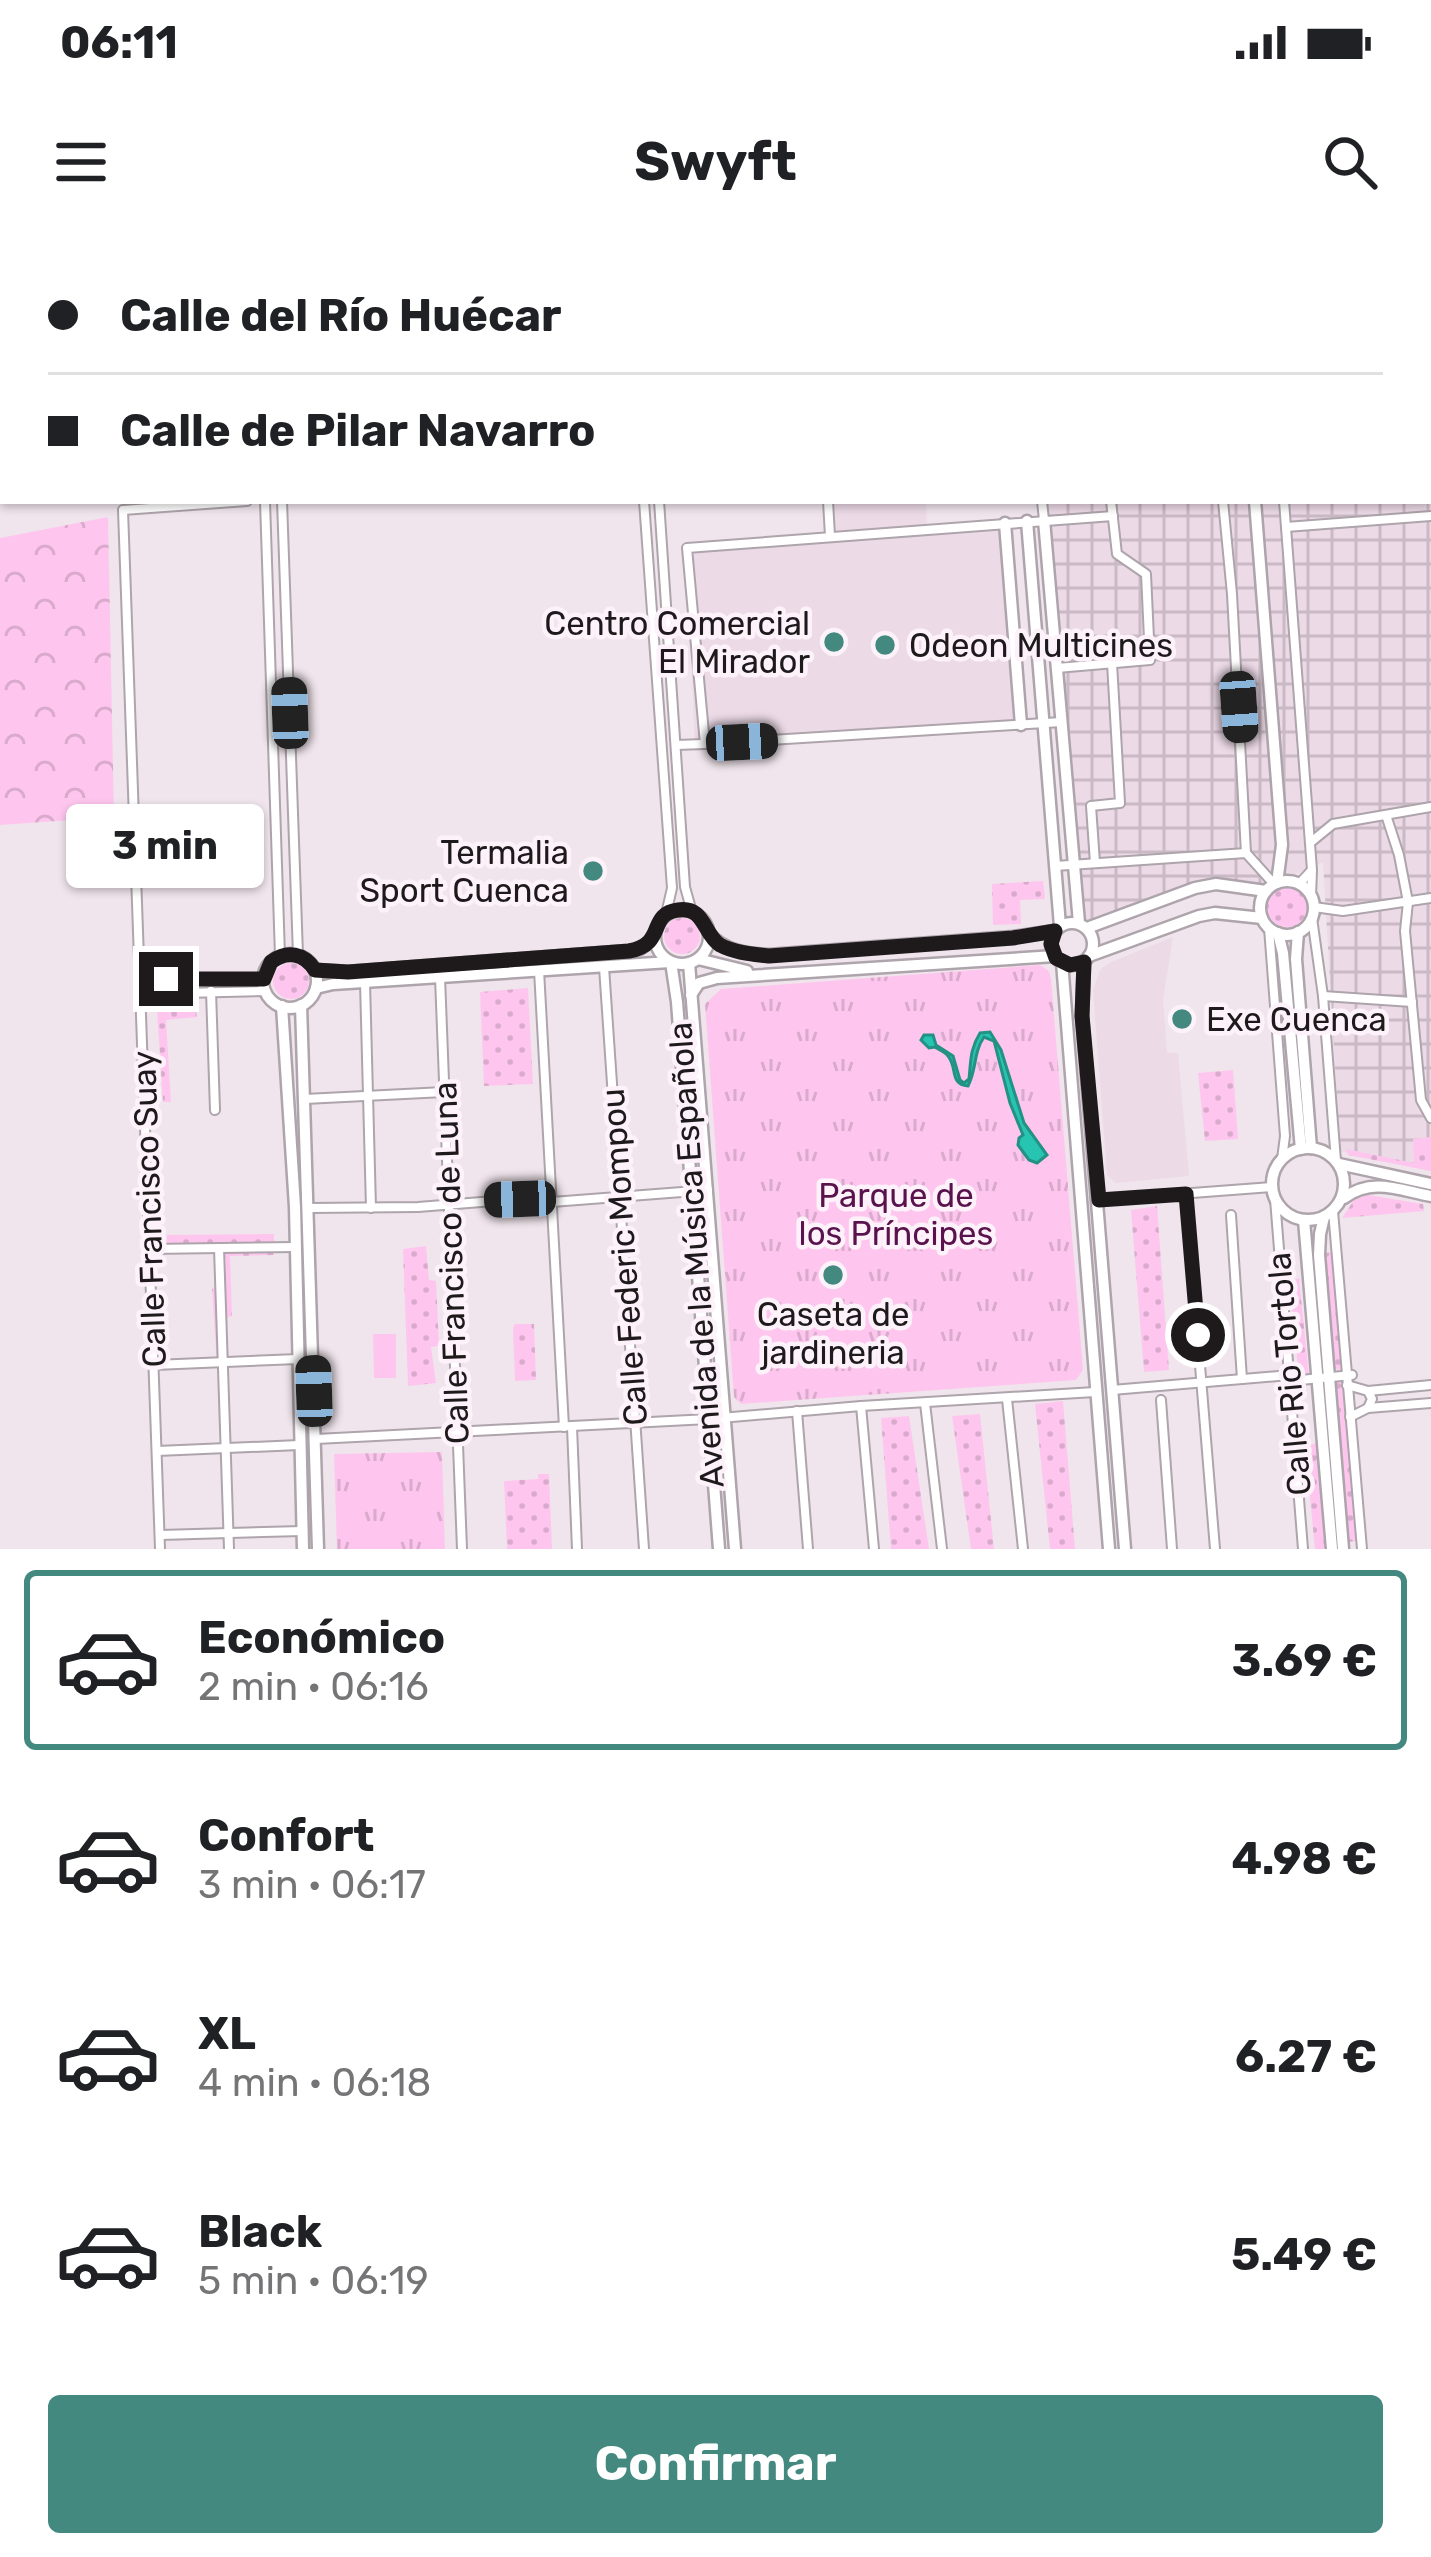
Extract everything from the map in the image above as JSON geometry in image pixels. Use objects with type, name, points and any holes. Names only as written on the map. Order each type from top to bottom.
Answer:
[{"type":"street","name":"Calle Francisco Suay","points":[[160,1549],[124,510],[206,504]]},
{"type":"street","points":[[265,504],[280,956]]},
{"type":"street","points":[[282,504],[298,956]]},
{"type":"street","points":[[644,504],[672,888],[654,939],[670,962]]},
{"type":"street","points":[[659,504],[685,887],[692,912]]},
{"type":"street","points":[[828,504],[830,536]]},
{"type":"street","points":[[1042,504],[1074,865],[1083,926],[1094,941],[1087,959],[1082,1016],[1125,1549]]},
{"type":"street","points":[[1057,668],[1150,660],[1146,574],[1117,554],[1111,504]]},
{"type":"street","points":[[1223,504],[1246,853],[1272,886]]},
{"type":"street","points":[[1255,504],[1282,845],[1295,883],[1312,907],[1343,911],[1431,898]]},
{"type":"street","points":[[1284,504],[1312,907],[1337,1162],[1345,1184],[1319,1234],[1333,1549]]},
{"type":"street","points":[[704,744],[687,548],[1113,516]]},
{"type":"street","points":[[1286,526],[1431,516]]},
{"type":"street","points":[[1027,521],[1055,866],[1058,928],[1051,944],[1059,959],[1109,1549]]},
{"type":"street","points":[[1005,523],[1021,725]]},
{"type":"street","points":[[1095,864],[1091,806],[1120,802],[1112,663]]},
{"type":"street","points":[[676,745],[1062,722]]},
{"type":"street","points":[[1310,843],[1333,824],[1431,807]]},
{"type":"street","points":[[1386,815],[1400,855],[1408,902],[1405,931],[1421,1100],[1431,1118]]},
{"type":"street","points":[[1282,845],[1272,886],[1260,904],[1283,953],[1306,1149]]},
{"type":"street","points":[[1055,866],[1246,853]]},
{"type":"street","points":[[666,914],[692,912],[721,945],[769,956],[1013,938],[1069,922],[1083,926],[1195,887],[1295,883],[1312,870]]},
{"type":"street","points":[[1306,1149],[1296,959],[1298,932],[1312,907]]},
{"type":"street","points":[[691,994],[708,980],[759,975],[1059,959],[1073,965],[1215,913],[1298,932]]},
{"type":"street","points":[[1270,926],[1285,1136],[1282,1160],[1274,1174],[1274,1193],[1287,1214],[1304,1220],[1333,1209],[1367,1186],[1431,1196]]},
{"type":"street","points":[[693,961],[707,948],[709,934]]},
{"type":"street","points":[[315,970],[348,972],[629,951],[654,939]]},
{"type":"street","points":[[280,956],[298,956],[315,970],[316,988],[301,1005],[282,1006],[265,985],[268,965],[280,956]]},
{"type":"street","points":[[316,988],[693,961],[759,975]]},
{"type":"street","name":"Avenida de la Música Española","points":[[693,961],[691,994],[735,1549]]},
{"type":"street","name":"Avenida de la Música Española","points":[[670,962],[719,1549]]},
{"type":"street","name":"Calle Federic Mompou","points":[[604,965],[644,1549]]},
{"type":"street","points":[[539,970],[577,1549]]},
{"type":"street","name":"Calle Francisco de Luna","points":[[440,977],[462,1549]]},
{"type":"street","points":[[140,980],[265,985]]},
{"type":"street","points":[[365,982],[371,1208]]},
{"type":"street","points":[[142,994],[265,985]]},
{"type":"street","points":[[211,991],[215,1110]]},
{"type":"street","points":[[1323,996],[1412,1002]]},
{"type":"street","points":[[301,1005],[317,1549]]},
{"type":"street","points":[[282,1006],[296,1247],[303,1549]]},
{"type":"street","points":[[305,1099],[445,1092]]},
{"type":"street","points":[[1282,1160],[1306,1149],[1323,1151],[1337,1162],[1431,1184]]},
{"type":"street","points":[[309,1208],[418,1207],[520,1199],[552,1202],[708,1190]]},
{"type":"street","points":[[1099,1200],[1274,1193]]},
{"type":"street","name":"Calle Rio Tortola","points":[[1274,1193],[1304,1549]]},
{"type":"street","points":[[1186,1194],[1215,1549]]},
{"type":"street","points":[[1333,1209],[1362,1549]]},
{"type":"street","points":[[1232,1215],[1243,1379]]},
{"type":"street","points":[[1304,1220],[1343,1549]]},
{"type":"street","points":[[150,1249],[296,1247]]},
{"type":"street","points":[[219,1248],[229,1549]]},
{"type":"street","points":[[154,1365],[298,1359]]},
{"type":"street","points":[[1112,1390],[1243,1379],[1348,1378],[1368,1391],[1369,1408]]},
{"type":"street","points":[[1368,1391],[1431,1385]]},
{"type":"street","points":[[316,1439],[709,1420],[1095,1392]]},
{"type":"street","points":[[1007,1399],[1023,1549]]},
{"type":"street","points":[[1161,1400],[1172,1549]]},
{"type":"street","points":[[926,1403],[942,1549]]},
{"type":"street","points":[[1350,1417],[1369,1408],[1431,1403]]},
{"type":"street","points":[[861,1406],[874,1549]]},
{"type":"street","points":[[797,1412],[808,1549]]},
{"type":"street","points":[[157,1451],[299,1445]]},
{"type":"street","points":[[159,1535],[302,1531]]},
{"type":"shaded area","name":"Centro Comercial El Mirador","points":[[828,504],[926,504],[927,528],[1005,523],[1021,725],[695,751],[687,548],[829,537]]},
{"type":"shaded area","points":[[1042,504],[1431,504],[1431,1171],[1340,1151],[1323,862],[1266,891],[1216,884],[1087,928],[1079,923]]},
{"type":"shaded area","points":[[1173,937],[1163,1000],[1167,1053],[1178,1053],[1189,1176],[1116,1183],[1107,1175],[1093,990],[1100,970],[1109,963]]},
{"type":"shaded area","points":[[990,1032],[1001,1050],[1024,1123],[1047,1155],[1037,1163],[1018,1145],[1023,1135],[994,1041],[984,1037],[968,1086],[956,1079],[947,1055],[921,1040],[933,1035],[936,1045],[953,1056],[964,1083],[980,1033]]},
{"type":"green space","points":[[108,517],[114,817],[0,825],[0,538]]},
{"type":"green space","points":[[1043,881],[1045,899],[1020,900],[1021,924],[993,925],[992,884]]},
{"type":"green space","points":[[1287,887],[1301,893],[1307,907],[1301,921],[1287,927],[1273,921],[1267,907],[1273,893]]},
{"type":"green space","points":[[682,918],[695,923],[700,936],[695,949],[682,954],[669,949],[664,936],[669,923]]},
{"type":"green space","points":[[291,963],[304,968],[309,981],[304,994],[291,999],[278,994],[273,981],[278,968]]},
{"type":"green space","name":"Parque de los Príncipes","points":[[1040,965],[1051,979],[1083,1370],[1076,1380],[741,1404],[734,1397],[705,1004],[721,989]]},
{"type":"green space","points":[[528,988],[533,1084],[484,1086],[480,992]]},
{"type":"green space","points":[[195,1007],[197,1017],[166,1020],[171,1102],[163,1102],[157,1009]]},
{"type":"green space","points":[[1233,1070],[1238,1139],[1205,1141],[1198,1073]]},
{"type":"green space","points":[[1431,1137],[1431,1171],[1348,1155],[1346,1149],[1414,1163],[1413,1139]]},
{"type":"green space","points":[[1368,1195],[1423,1204],[1424,1211],[1342,1218],[1354,1200]]},
{"type":"green space","points":[[1157,1206],[1169,1370],[1144,1372],[1131,1210]]},
{"type":"green space","points":[[274,1234],[274,1255],[230,1256],[232,1316],[225,1318],[227,1365],[217,1366],[212,1289],[225,1279],[226,1259],[218,1248],[167,1249],[167,1235]]},
{"type":"green space","points":[[426,1246],[429,1280],[436,1281],[439,1346],[431,1347],[436,1383],[408,1386],[403,1249]]},
{"type":"green space","points":[[1333,1252],[1343,1370],[1334,1369],[1324,1253]]},
{"type":"green space","points":[[1299,1278],[1309,1376],[1299,1377],[1289,1282]]},
{"type":"green space","points":[[515,1324],[534,1324],[536,1380],[515,1381]]},
{"type":"green space","points":[[373,1334],[396,1334],[396,1378],[374,1378]]},
{"type":"green space","points":[[1344,1378],[1357,1541],[1348,1542],[1332,1379]]},
{"type":"green space","points":[[1063,1401],[1075,1549],[1050,1549],[1035,1404]]},
{"type":"green space","points":[[980,1414],[994,1549],[971,1549],[952,1416]]},
{"type":"green space","points":[[909,1416],[929,1549],[891,1549],[881,1418]]},
{"type":"green space","points":[[1321,1443],[1328,1549],[1315,1549],[1305,1445]]},
{"type":"green space","points":[[442,1452],[445,1549],[337,1549],[334,1454]]},
{"type":"green space","points":[[538,1474],[549,1474],[552,1549],[507,1549],[504,1481],[538,1479]]},
{"type":"place","name":"Centro Comercial El Mirador","points":[[834,642]]},
{"type":"place","name":"Odeon Multicines","points":[[885,645]]},
{"type":"place","name":"Termalia Sport Cuenca","points":[[593,871]]},
{"type":"place","name":"Exe Cuenca","points":[[1182,1019]]},
{"type":"place","name":"Caseta de jardineria","points":[[833,1275]]},
{"type":"route","points":[[166,979],[264,979],[271,962],[289,954],[304,958],[315,970],[348,972],[629,951],[654,939],[663,916],[682,910],[701,918],[721,945],[769,956],[1055,931],[1051,944],[1056,958],[1070,965],[1084,962],[1082,1016],[1099,1200],[1186,1194],[1198,1335]]}]
